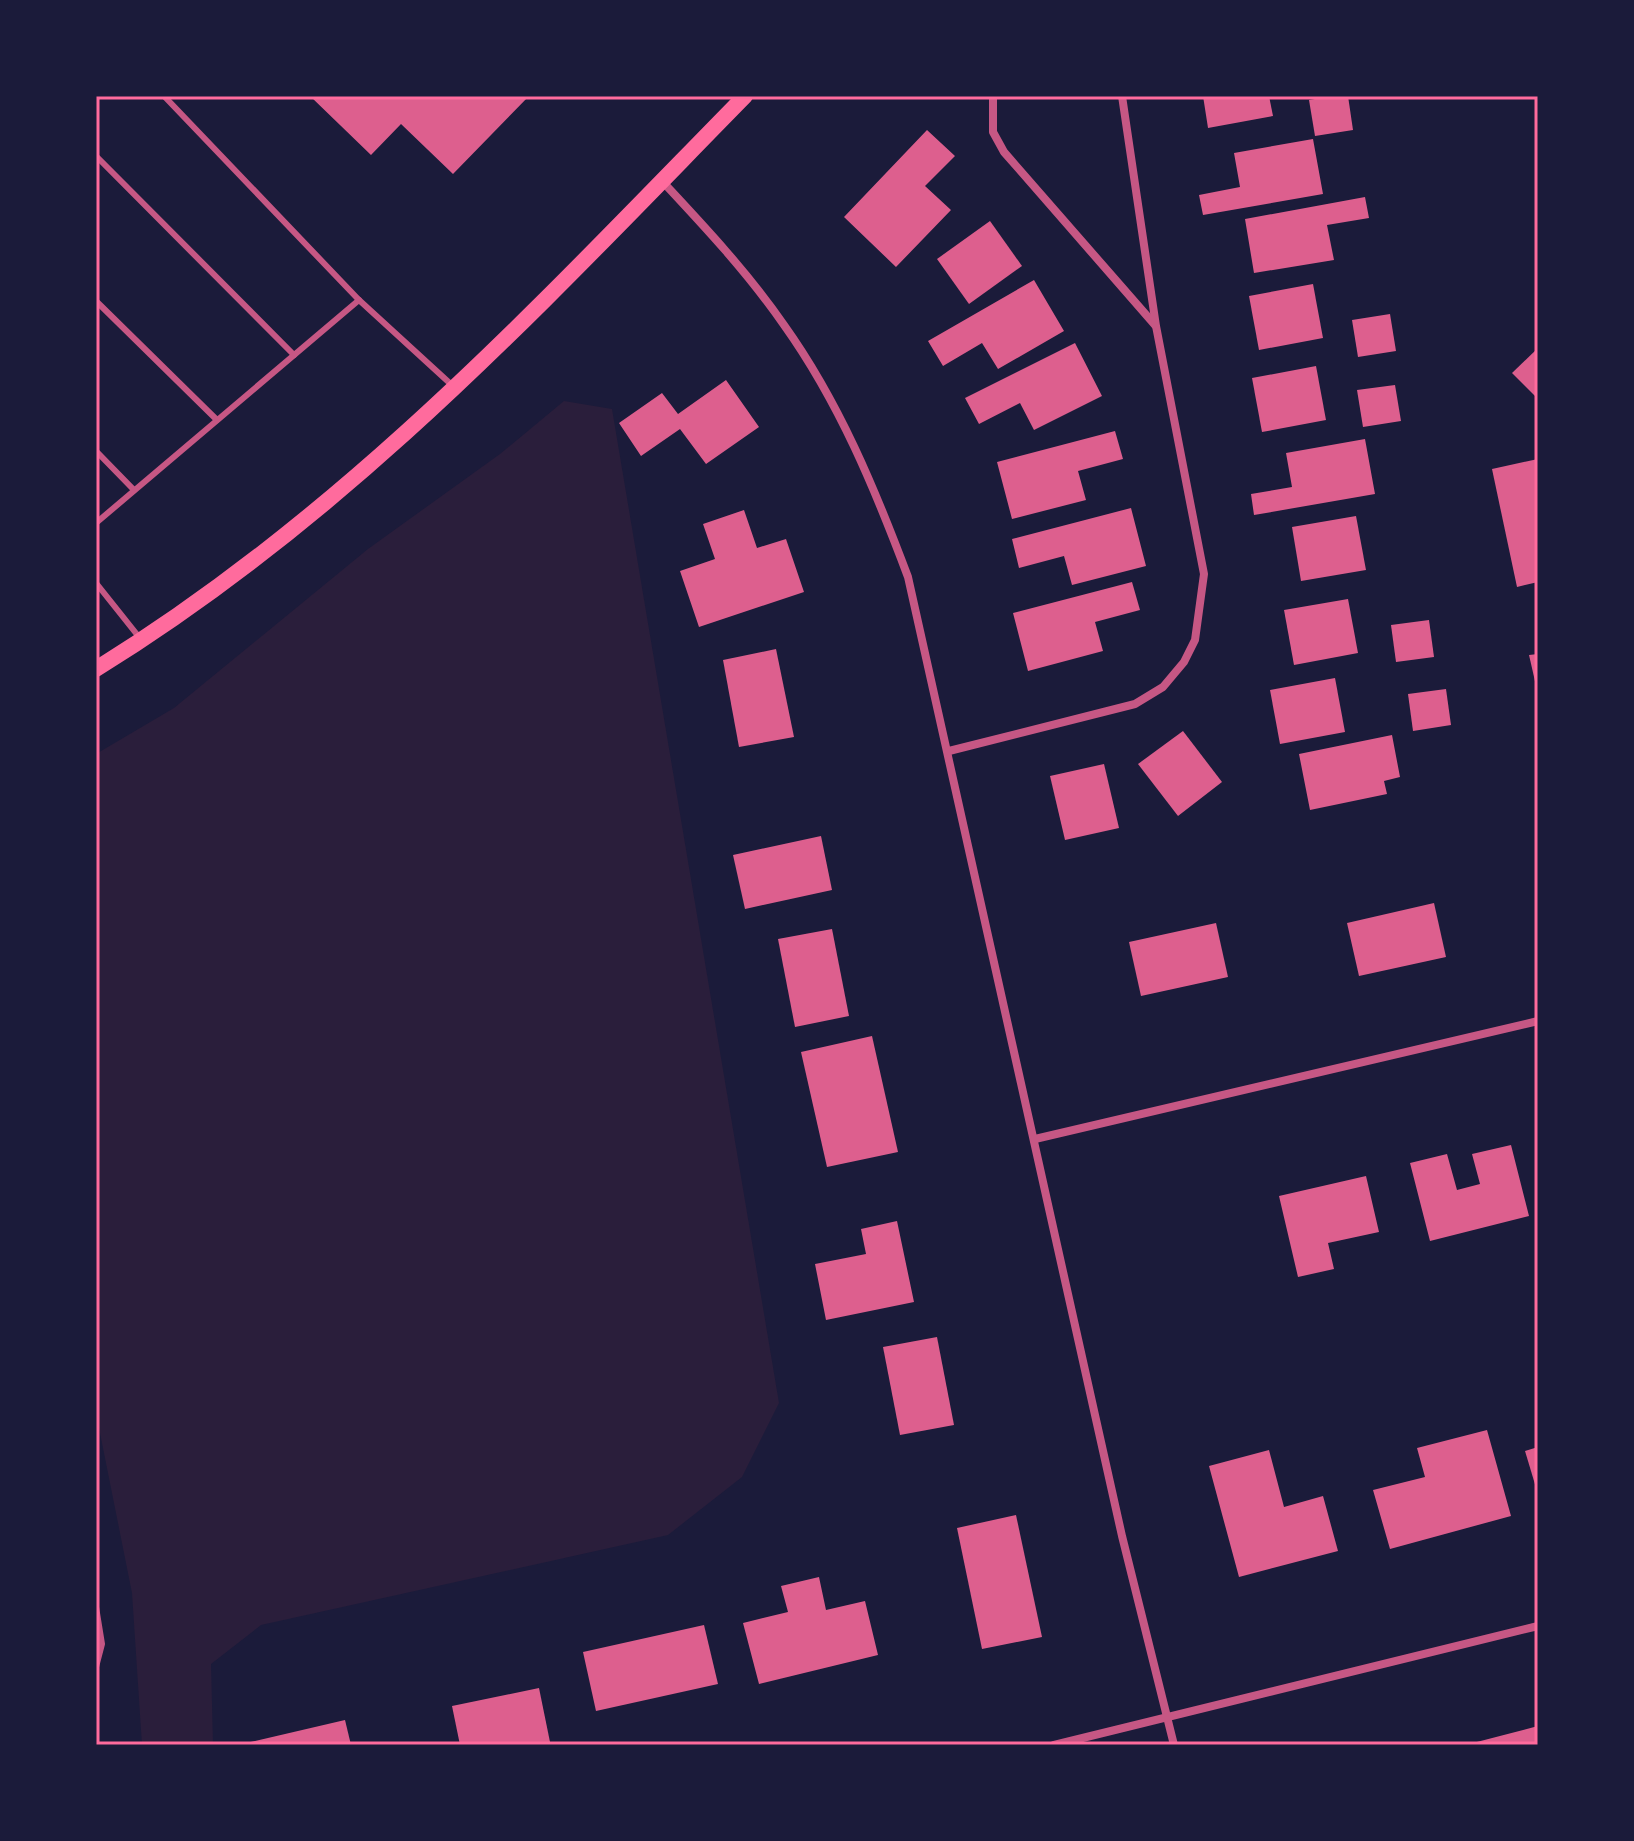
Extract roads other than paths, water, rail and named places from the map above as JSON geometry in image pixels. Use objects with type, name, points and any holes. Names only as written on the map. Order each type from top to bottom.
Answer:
[{"type":"main road","points":[[96,669],[263,554],[372,466],[456,389],[745,96]]},
{"type":"street","points":[[993,96],[993,132],[1004,152],[1156,326]]},
{"type":"street","points":[[949,751],[1135,704],[1163,687],[1184,662],[1195,640],[1204,574],[1156,326],[1122,96]]},
{"type":"street","points":[[662,181],[724,247],[785,326],[837,410],[879,500],[908,577],[1122,1536],[1174,1745]]},
{"type":"street","points":[[1035,1139],[1538,1021]]},
{"type":"street","points":[[1054,1745],[1538,1626]]},
{"type":"lane","points":[[164,96],[359,300],[456,389]]},
{"type":"lane","points":[[96,156],[294,355]]},
{"type":"lane","points":[[96,523],[359,300]]},
{"type":"lane","points":[[96,301],[217,420]]},
{"type":"lane","points":[[96,451],[134,490]]},
{"type":"lane","points":[[96,583],[142,640]]},
{"type":"lane","points":[[96,1607],[102,1644],[96,1667]]}]
